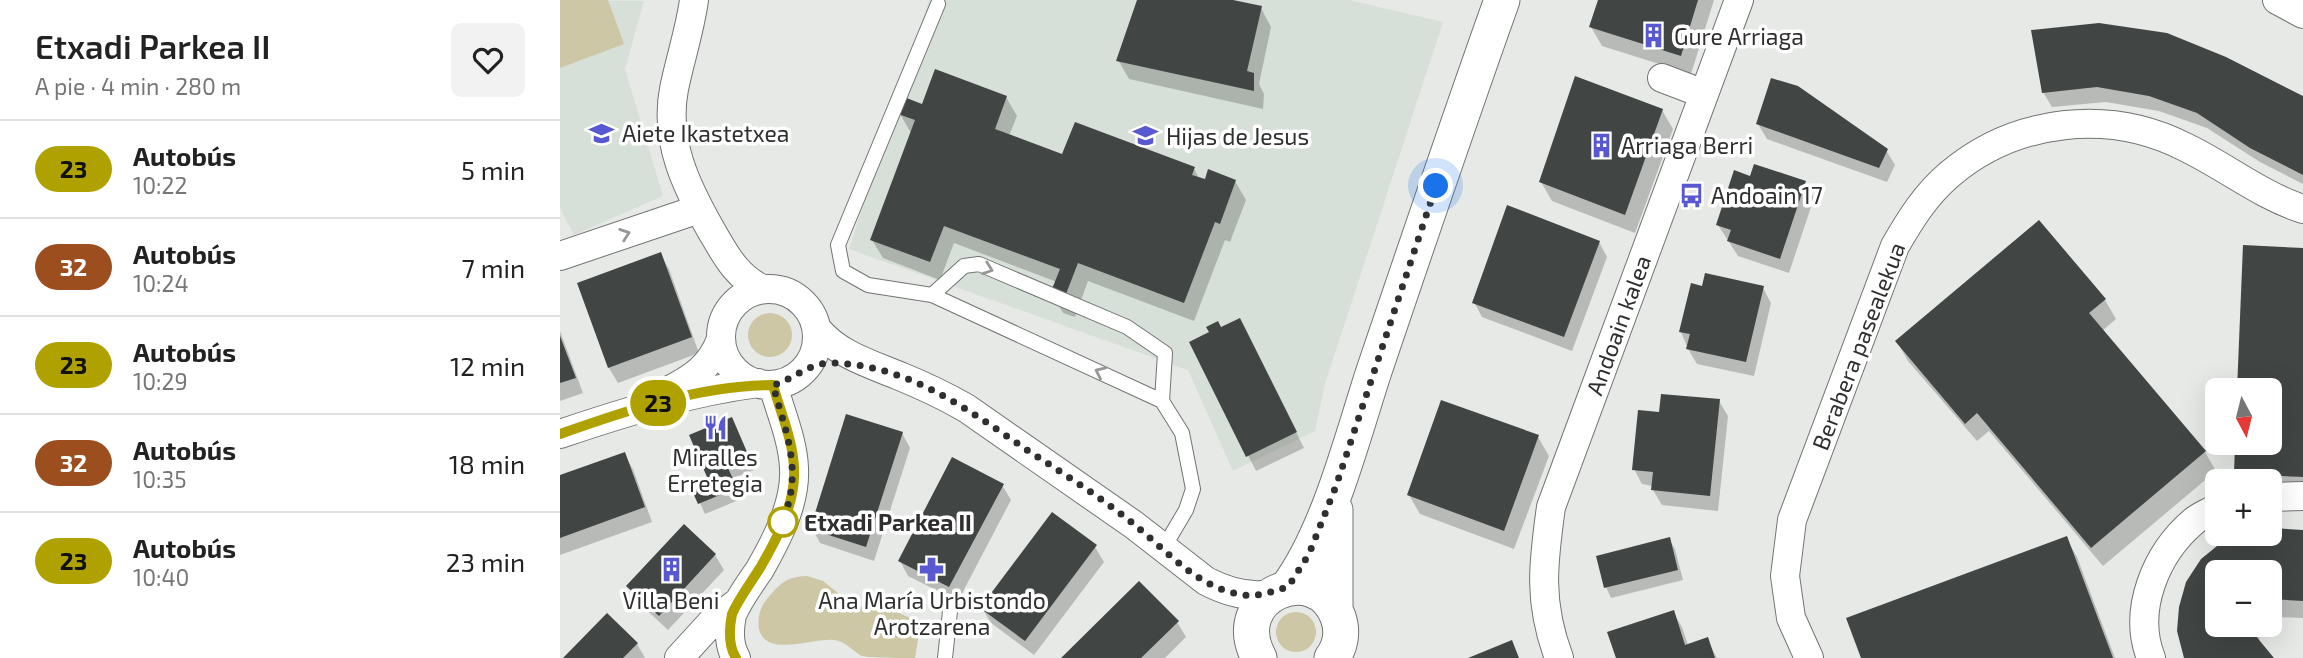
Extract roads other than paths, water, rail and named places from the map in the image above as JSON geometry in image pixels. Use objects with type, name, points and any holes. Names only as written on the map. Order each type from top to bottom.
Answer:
[{"type":"street","points":[[694,0],[674,90],[671,114],[673,141],[681,171],[699,209],[731,263],[744,277],[764,289]]},
{"type":"street","points":[[1255,647],[1254,617],[1258,608],[1280,591],[1309,554],[1336,486],[1453,135],[1502,0]]},
{"type":"street","name":"Andoain kalea","points":[[1559,658],[1551,638],[1543,568],[1551,507],[1739,0]]},
{"type":"street","points":[[2277,0],[2303,14]]},
{"type":"street","points":[[1662,78],[1704,94]]},
{"type":"street","name":"Berabera pasealekua","points":[[1809,658],[1791,618],[1785,576],[1792,520],[1895,246],[1922,204],[1949,175],[1991,147],[2029,132],[2081,123],[2108,124],[2135,128],[2185,147],[2268,194],[2303,209]]},
{"type":"street","points":[[560,256],[699,209]]},
{"type":"street","points":[[731,263],[736,302]]},
{"type":"street","points":[[626,411],[696,375],[708,366],[716,354],[724,318],[736,302],[744,295],[764,289],[776,289],[798,298],[807,307],[817,329],[835,347],[937,392],[966,408],[1135,525],[1194,574],[1255,647]]},
{"type":"street","points":[[560,434],[626,411],[720,389],[765,384],[797,376],[807,367],[816,349],[817,329]]},
{"type":"street","points":[[721,339],[728,363],[746,379],[765,384]]},
{"type":"street","points":[[807,367],[828,363],[882,369]]},
{"type":"street","points":[[736,658],[732,652],[730,628],[738,602],[775,539],[787,512],[792,489],[794,468],[790,446],[765,384]]},
{"type":"street","points":[[1335,656],[1341,632],[1335,609],[1336,486]]},
{"type":"street","points":[[2282,497],[2303,496]]},
{"type":"street","points":[[2151,658],[2147,648],[2145,617],[2149,591],[2158,565],[2174,542],[2195,520],[2205,515]]},
{"type":"street","points":[[1194,574],[1219,588],[1248,596],[1302,587],[1315,591],[1335,609]]},
{"type":"street","points":[[679,658],[711,623],[738,602]]},
{"type":"lane","points":[[938,4],[838,245],[843,271],[868,285],[932,295],[1162,401],[1182,433],[1193,489],[1186,510],[1163,548]]},
{"type":"lane","points":[[932,295],[964,266],[979,264],[1127,327],[1165,353],[1162,401]]},
{"type":"lane","points":[[945,658],[951,602]]},
{"type":"place","name":"Gure Arriaga","points":[[1654,36]]},
{"type":"place","name":"Aiete Ikastetxea","points":[[602,133]]},
{"type":"place","name":"Hijas de Jesus","points":[[1146,136]]},
{"type":"place","name":"Arriaga Berri","points":[[1601,145]]},
{"type":"place","name":"Andoain 17","points":[[1691,195]]},
{"type":"place","name":"Miralles Erretegia","points":[[715,427]]},
{"type":"place","name":"Etxadi Parkea II","points":[[783,522]]},
{"type":"place","name":"Villa Beni","points":[[671,570]]},
{"type":"place","name":"Ana María Urbistondo Arotzarena","points":[[932,570]]}]
